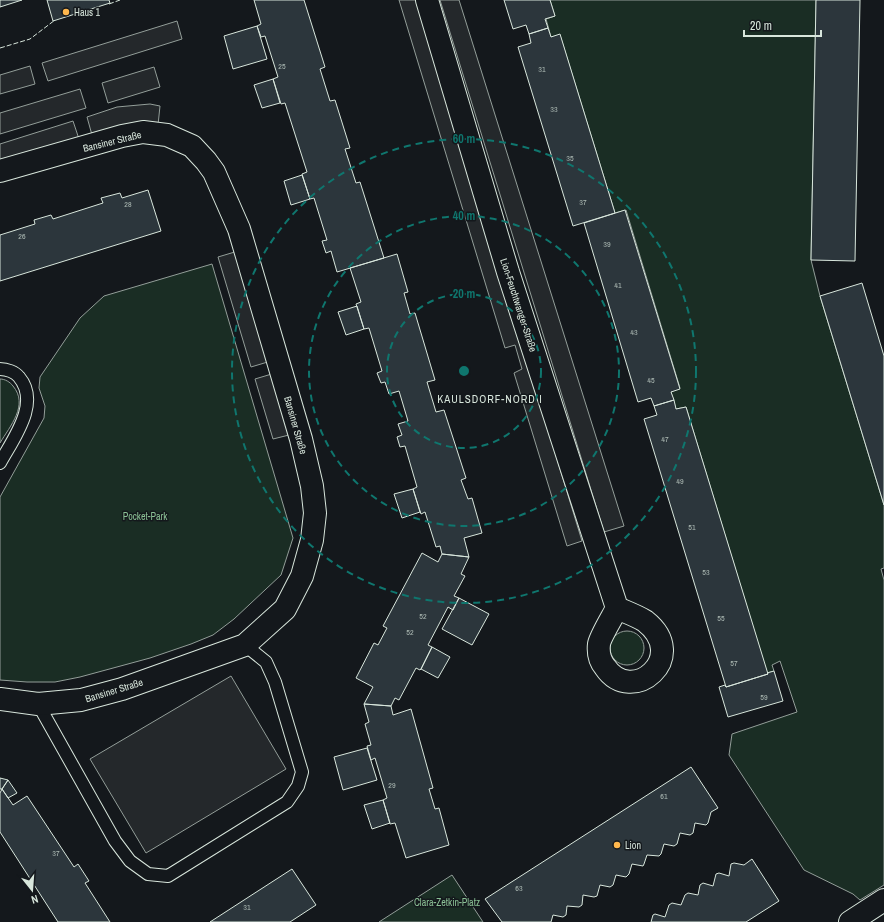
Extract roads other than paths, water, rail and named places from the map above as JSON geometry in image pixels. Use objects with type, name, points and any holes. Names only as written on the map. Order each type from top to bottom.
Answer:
[{"type":"street","name":"Lion-Feuchtwanger-Straße","points":[[427,0],[508,272],[617,608]]},
{"type":"street","name":"Bansiner Straße","points":[[0,171],[122,136],[143,132],[167,135],[192,146],[206,161],[214,172],[239,229],[301,439],[312,486],[314,513],[312,540],[302,576],[285,608],[245,645],[122,689],[81,700],[38,704],[0,699]]},
{"type":"street","points":[[850,922],[884,900]]},
{"type":"lane","points":[[0,369],[15,373],[23,382],[28,392],[27,411],[0,463]]},
{"type":"lane","points":[[38,704],[87,793],[119,846],[130,861],[148,874],[168,876],[287,802],[298,786],[302,772],[275,682],[266,662],[245,645]]},
{"type":"place","name":"Haus 1","points":[[66,12]]},
{"type":"place","name":"Lion","points":[[617,845]]},
{"type":"district","name":"KAULSDORF-NORD I","points":[[490,399]]},
{"type":"park label","name":"Pocket-Park","points":[[145,516]]},
{"type":"park label","name":"Clara-Zetkin-Platz","points":[[447,902]]}]
